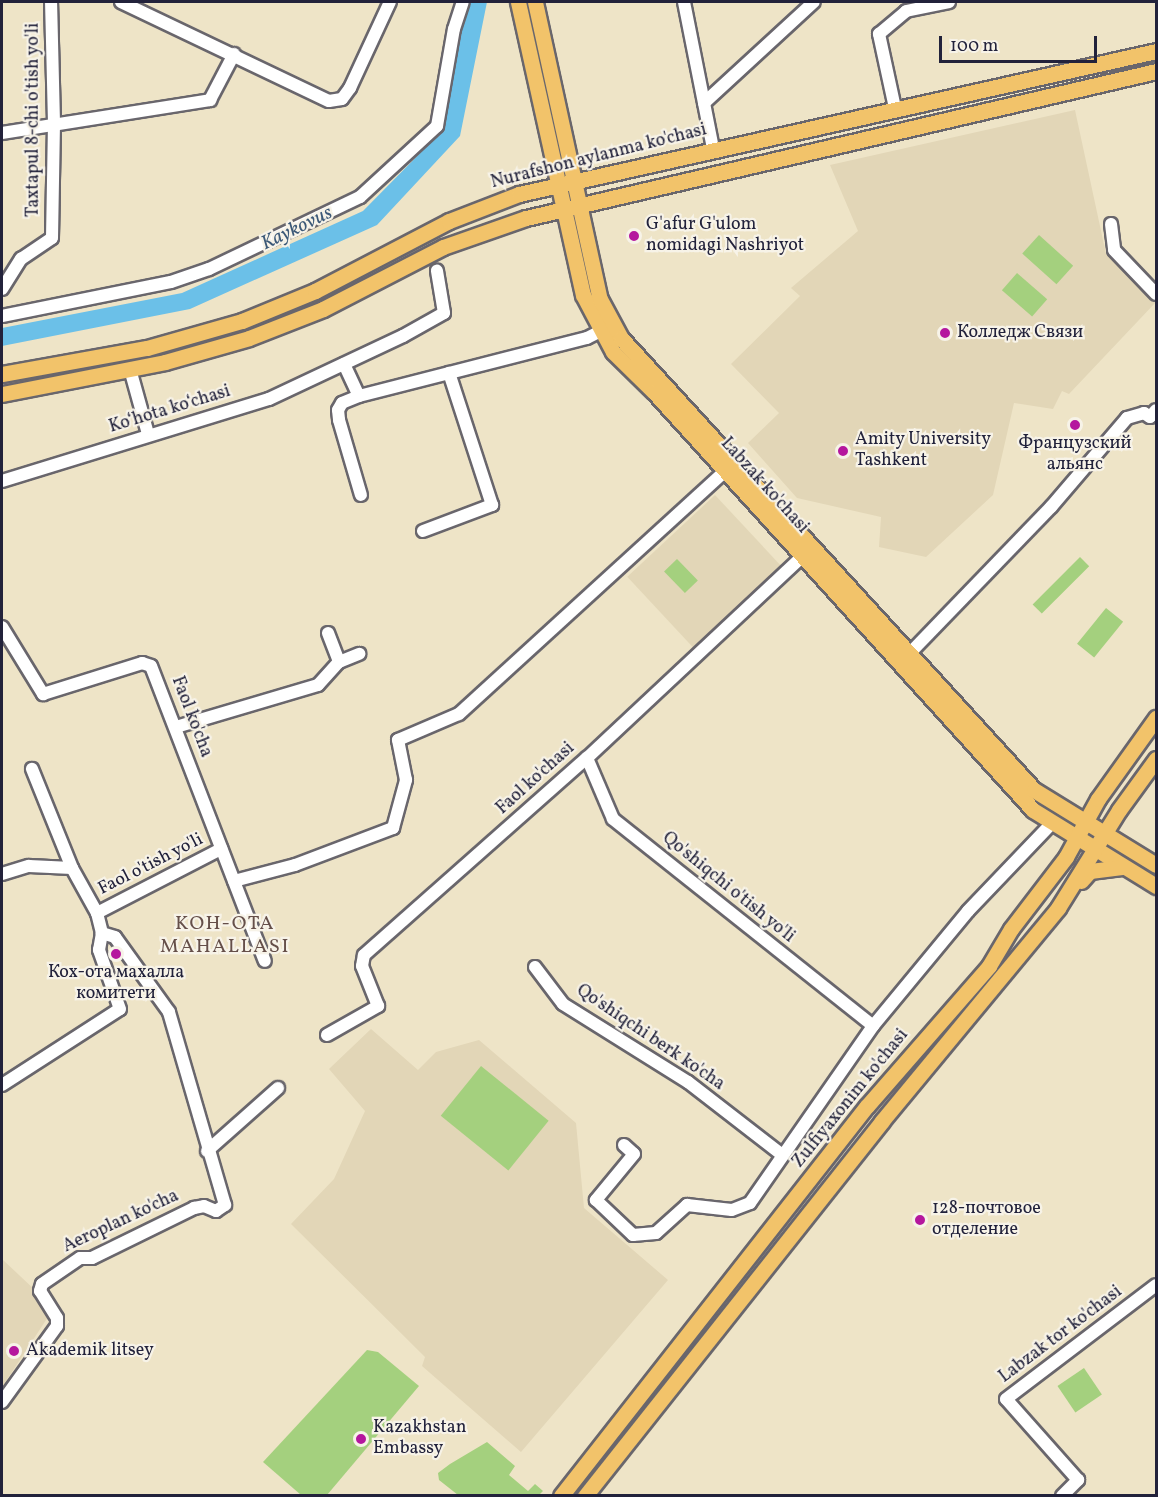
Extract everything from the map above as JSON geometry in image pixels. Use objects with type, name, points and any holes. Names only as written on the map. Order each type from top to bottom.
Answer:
[{"type":"main road","name":"Labzak ko'chasi","points":[[518,2],[570,208],[583,295],[606,329],[807,552],[1033,810],[1051,824],[1156,886]]},
{"type":"main road","name":"Labzak ko'chasi","points":[[535,2],[564,184]]},
{"type":"main road","name":"Nurafshon aylanma ko'chasi","points":[[2,374],[132,351],[218,329],[291,301],[483,206],[564,184],[713,149],[1156,51]]},
{"type":"main road","points":[[2,394],[199,354],[273,329],[335,303],[394,271],[470,236],[570,208],[1156,71]]},
{"type":"main road","points":[[868,114],[862,127],[873,137]]},
{"type":"main road","points":[[384,254],[394,260],[394,271]]},
{"type":"main road","name":"Labzak ko'chasi","points":[[606,329],[617,357],[725,471],[908,655],[1034,790],[1105,836],[1156,865]]},
{"type":"main road","name":"Zulfiyaxonim ko'chasi","points":[[561,1496],[867,1106],[989,966],[1156,718]]},
{"type":"main road","points":[[1068,894],[1156,759]]},
{"type":"main road","points":[[585,1496],[1068,894],[1090,871],[1124,867]]},
{"type":"street","name":"Taxtapul 8-chi o'tish yo'li","points":[[2,289],[21,259],[52,238],[54,123],[51,2]]},
{"type":"street","points":[[121,2],[329,101],[342,99],[350,88],[390,2]]},
{"type":"street","points":[[2,316],[171,282],[209,269],[360,197],[437,126],[453,29],[463,2]]},
{"type":"street","points":[[684,2],[713,149]]},
{"type":"street","points":[[704,103],[814,2]]},
{"type":"street","points":[[895,108],[879,34],[906,11],[949,2]]},
{"type":"street","points":[[2,133],[210,100],[234,54]]},
{"type":"street","points":[[1111,224],[1115,252],[1156,294]]},
{"type":"street","name":"Koʻhota koʻchasi","points":[[2,481],[148,434],[269,399],[344,364],[444,313],[437,272]]},
{"type":"street","points":[[362,495],[338,410],[342,403],[359,396],[606,329]]},
{"type":"street","points":[[344,364],[359,396]]},
{"type":"street","points":[[130,369],[148,434]]},
{"type":"street","points":[[423,531],[492,506],[449,373]]},
{"type":"street","points":[[908,655],[1051,507],[1127,418],[1144,413],[1150,417],[1156,410]]},
{"type":"street","points":[[234,881],[295,865],[393,828],[406,780],[398,740],[459,714],[725,471]]},
{"type":"street","name":"Faol ko'chasi","points":[[327,1035],[378,1006],[362,966],[364,955],[587,758],[807,552]]},
{"type":"street","name":"Faol ko'cha","points":[[2,627],[43,694],[148,664],[176,727],[265,961]]},
{"type":"street","points":[[328,633],[339,662]]},
{"type":"street","points":[[176,727],[318,685],[339,662],[359,654]]},
{"type":"street","name":"Qo'shiqchi o'tish yo'li","points":[[587,758],[613,819],[873,1026]]},
{"type":"street","points":[[2,1085],[120,1009],[99,950],[102,933],[97,913],[72,868],[32,769]]},
{"type":"street","points":[[624,1145],[634,1154],[596,1200],[633,1235],[656,1233],[687,1204],[721,1210],[743,1207],[757,1195],[782,1154],[873,1026],[968,911],[1051,824]]},
{"type":"street","name":"Faol o'tish yo'li","points":[[97,913],[221,849]]},
{"type":"street","points":[[2,874],[29,866],[72,868]]},
{"type":"street","points":[[102,933],[115,937],[169,1012],[207,1151],[278,1088]]},
{"type":"street","name":"Qo'shiqchi berk ko'cha","points":[[535,967],[564,1004],[688,1082],[782,1154]]},
{"type":"street","name":"Aeroplan ko'cha","points":[[2,1402],[57,1326],[57,1318],[40,1290],[42,1284],[80,1258],[92,1258],[194,1208],[204,1206],[216,1211],[224,1208],[225,1200],[207,1151]]},
{"type":"street","name":"Labzak tor ko'chasi","points":[[1062,1496],[1078,1480],[1006,1399],[1156,1285]]},
{"type":"shaded area","name":"Колледж Связи","points":[[1075,110],[1106,254],[1156,302],[1069,394],[1062,391],[1053,409],[1014,403],[993,495],[926,557],[879,547],[881,517],[797,498],[748,443],[779,413],[731,364],[800,296],[791,288],[858,231],[830,165]]},
{"type":"shaded area","points":[[715,495],[783,567],[695,649],[627,577]]},
{"type":"shaded area","points":[[371,1029],[418,1070],[436,1052],[479,1040],[576,1123],[584,1208],[668,1280],[521,1452],[422,1366],[425,1357],[291,1224],[334,1179],[365,1111],[329,1069]]},
{"type":"shaded area","name":"Akademik litsey","points":[[2,1259],[36,1291],[50,1314],[2,1387]]},
{"type":"green space","points":[[1039,235],[1073,266],[1056,284],[1022,254]]},
{"type":"green space","points":[[1017,273],[1047,299],[1032,317],[1002,290]]},
{"type":"green space","points":[[1080,557],[1089,566],[1042,614],[1033,604]]},
{"type":"green space","points":[[677,559],[698,581],[685,593],[664,572]]},
{"type":"green space","points":[[1106,608],[1123,622],[1094,658],[1077,644]]},
{"type":"green space","points":[[481,1066],[549,1121],[508,1170],[441,1116]]},
{"type":"green space","points":[[367,1350],[378,1352],[419,1386],[327,1495],[301,1495],[263,1462]]},
{"type":"green space","points":[[1084,1368],[1102,1395],[1075,1412],[1057,1386]]},
{"type":"green space","points":[[487,1442],[515,1466],[509,1475],[528,1491],[535,1484],[543,1491],[539,1495],[458,1495],[439,1480],[438,1473]]},
{"type":"water","points":[[469,2],[487,2],[460,136],[377,225],[190,309],[2,346],[2,328],[182,293],[363,211],[441,132],[461,23]]},
{"type":"place","name":"G'afur G'ulom nomidagi Nashriyot","points":[[634,236]]},
{"type":"place","name":"Колледж Связи","points":[[945,333]]},
{"type":"place","name":"Французский альянс","points":[[1075,425]]},
{"type":"place","name":"Amity University Tashkent","points":[[843,451]]},
{"type":"place","name":"Кох-ота махалла комитети","points":[[116,954]]},
{"type":"place","name":"128-почтовое отделение","points":[[920,1220]]},
{"type":"place","name":"Akademik litsey","points":[[14,1351]]},
{"type":"place","name":"Kazakhstan Embassy","points":[[361,1439]]},
{"type":"district","name":"KOH-OTA MAHALLASI","points":[[225,936]]},
{"type":"water label","name":"Kaykovus","points":[[297,229]]}]
